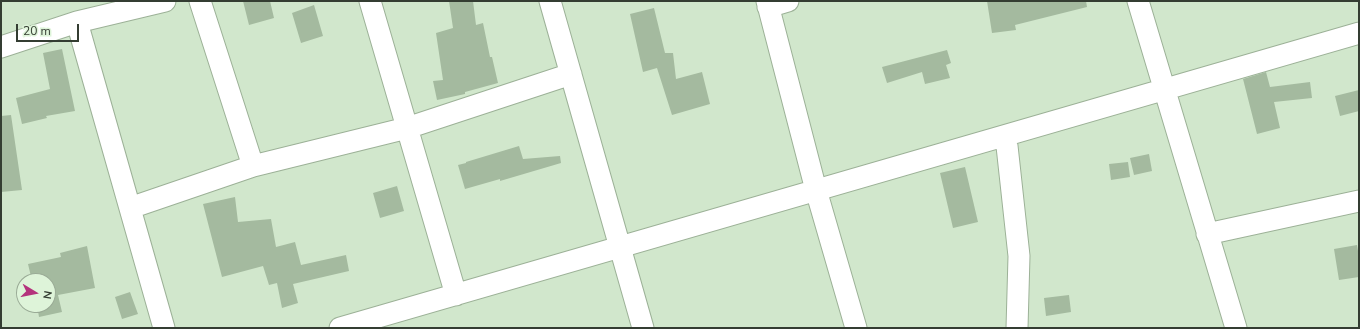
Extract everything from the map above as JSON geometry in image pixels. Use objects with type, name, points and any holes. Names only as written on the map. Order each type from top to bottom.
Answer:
[{"type":"street","points":[[1,47],[77,22],[165,1]]},
{"type":"street","points":[[200,1],[253,166]]},
{"type":"street","points":[[370,1],[456,294]]},
{"type":"street","points":[[550,1],[644,328]]},
{"type":"street","points":[[788,1],[768,4],[816,190],[856,328]]},
{"type":"street","points":[[1138,1],[1236,328]]},
{"type":"street","points":[[77,22],[164,328]]},
{"type":"street","points":[[340,328],[1359,33]]},
{"type":"street","points":[[130,208],[253,166],[408,128],[571,74]]},
{"type":"street","points":[[1001,137],[1007,146],[1019,256],[1017,328]]},
{"type":"street","points":[[1207,234],[1359,201]]},
{"type":"building","points":[[243,1],[270,1],[274,18],[249,25]]},
{"type":"building","points":[[449,1],[473,1],[476,25],[483,23],[490,57],[492,57],[498,83],[465,92],[465,94],[437,100],[433,81],[443,80],[436,33],[453,28]]},
{"type":"building","points":[[987,1],[1086,1],[1087,7],[1015,25],[1016,30],[992,33]]},
{"type":"building","points":[[314,5],[323,36],[301,43],[292,13]]},
{"type":"building","points":[[654,8],[665,53],[673,53],[676,79],[702,72],[710,104],[672,115],[657,68],[643,72],[630,14]]},
{"type":"building","points":[[62,49],[75,111],[46,116],[47,118],[22,124],[16,98],[50,89],[43,53]]},
{"type":"building","points":[[947,50],[951,63],[946,65],[950,78],[925,84],[922,72],[887,83],[882,67]]},
{"type":"building","points":[[1266,72],[1270,87],[1310,82],[1312,98],[1274,102],[1280,128],[1257,134],[1243,79]]},
{"type":"building","points":[[1359,90],[1359,111],[1340,116],[1335,96]]},
{"type":"building","points":[[11,115],[22,190],[1,192],[1,116]]},
{"type":"building","points":[[519,146],[523,159],[560,156],[561,163],[500,181],[500,179],[465,189],[458,165]]},
{"type":"building","points":[[1149,154],[1152,171],[1134,175],[1130,158]]},
{"type":"building","points":[[1128,162],[1130,177],[1111,180],[1109,164]]},
{"type":"building","points":[[965,167],[978,222],[953,228],[940,173]]},
{"type":"building","points":[[397,186],[404,211],[380,218],[373,193]]},
{"type":"building","points":[[235,197],[238,222],[271,219],[276,247],[295,242],[301,265],[346,255],[349,271],[293,284],[298,303],[282,308],[277,283],[269,285],[263,266],[222,277],[203,204]]},
{"type":"building","points":[[1357,245],[1359,257],[1359,277],[1339,280],[1334,249]]},
{"type":"building","points":[[87,246],[95,288],[58,295],[62,312],[39,317],[38,313],[56,313],[56,273],[30,273],[28,264],[61,257],[60,253]]},
{"type":"building","points":[[130,292],[138,314],[122,319],[115,297]]},
{"type":"building","points":[[1069,295],[1071,312],[1046,316],[1044,298]]}]
